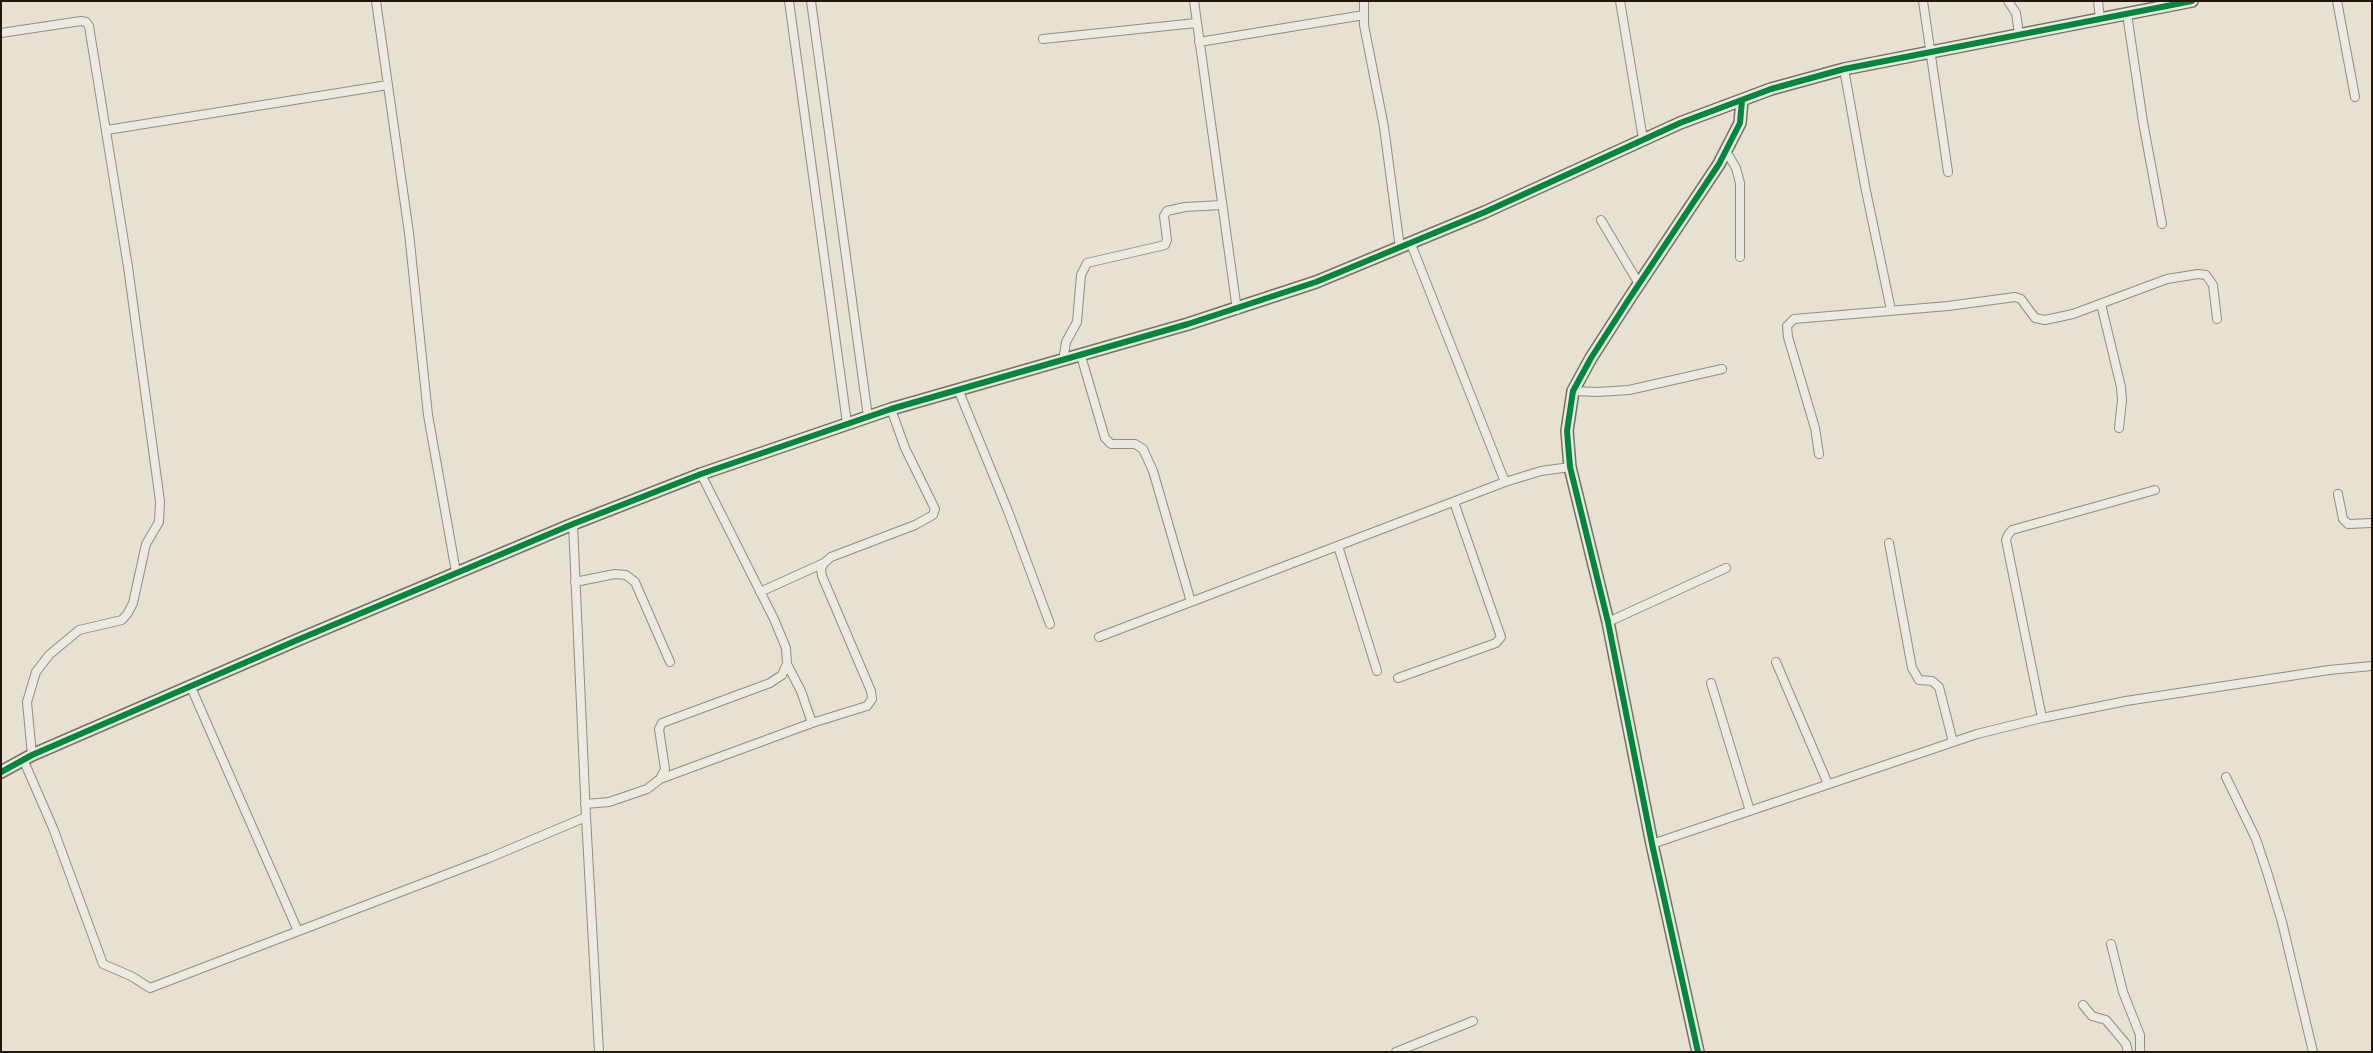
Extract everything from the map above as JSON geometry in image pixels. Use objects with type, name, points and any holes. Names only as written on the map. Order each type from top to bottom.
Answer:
[{"type":"street","points":[[376,1],[409,233],[428,415],[456,572]]},
{"type":"street","points":[[789,1],[847,423]]},
{"type":"street","points":[[811,1],[868,417]]},
{"type":"street","points":[[1194,1],[1237,310]]},
{"type":"street","points":[[1364,1],[1366,40],[1405,246],[1505,482]]},
{"type":"street","points":[[1620,1],[1644,139]]},
{"type":"street","points":[[1923,1],[1948,172]]},
{"type":"street","points":[[2008,1],[2016,13],[2020,34]]},
{"type":"street","points":[[2098,1],[2100,19]]},
{"type":"street","points":[[1,772],[28,757],[190,685],[456,572],[701,474],[891,409],[1237,310],[1316,282],[1405,246],[1680,123],[1742,100],[1802,80],[1844,69],[2192,1]]},
{"type":"street","points":[[2337,1],[2354,98]]},
{"type":"street","points":[[2126,14],[2162,224]]},
{"type":"street","points":[[1199,42],[1364,15]]},
{"type":"street","points":[[1,33],[81,21],[86,22],[92,35],[152,432],[160,512],[155,530],[146,544],[133,603],[122,620],[80,630],[49,655],[36,672],[27,702],[28,757],[101,958],[107,967],[131,976],[150,988],[489,858],[586,817]]},
{"type":"street","points":[[1043,39],[1196,24]]},
{"type":"street","points":[[1844,69],[1865,186],[1892,310]]},
{"type":"street","points":[[107,130],[388,85]]},
{"type":"street","points":[[1698,1052],[1652,844],[1608,622],[1570,467],[1567,431],[1573,391],[1591,358],[1726,152],[1740,123],[1742,100]]},
{"type":"street","points":[[1726,152],[1736,168],[1740,183],[1740,257]]},
{"type":"street","points":[[1063,361],[1066,342],[1077,322],[1081,275],[1086,263],[1165,245],[1167,240],[1164,216],[1167,211],[1185,207],[1222,205]]},
{"type":"street","points":[[1601,220],[1639,284]]},
{"type":"street","points":[[1819,454],[1810,412],[1791,355],[1787,326],[1794,319],[2015,297],[2021,299],[2039,321],[2073,314],[2167,279],[2206,275],[2213,285],[2217,319]]},
{"type":"street","points":[[2101,304],[2121,387],[2120,428]]},
{"type":"street","points":[[1081,356],[1105,438],[1110,444],[1135,444],[1143,449],[1153,471],[1191,602]]},
{"type":"street","points":[[1573,391],[1629,390],[1722,369]]},
{"type":"street","points":[[958,389],[1008,511],[1050,624]]},
{"type":"street","points":[[760,592],[824,563],[831,557],[915,525],[933,515],[934,508],[905,448],[891,409]]},
{"type":"street","points":[[1099,637],[1505,482],[1541,471],[1570,467]]},
{"type":"street","points":[[701,474],[786,648],[787,664],[801,691],[812,723]]},
{"type":"street","points":[[2042,718],[2006,540],[2008,535],[2012,530],[2155,490]]},
{"type":"street","points":[[2338,494],[2343,519],[2348,524],[2372,523]]},
{"type":"street","points":[[1398,678],[1496,643],[1501,637],[1500,629],[1454,502]]},
{"type":"street","points":[[573,524],[585,804],[599,1052]]},
{"type":"street","points":[[1889,543],[1912,668],[1919,680],[1932,681],[1939,687],[1954,742]]},
{"type":"street","points":[[1338,546],[1377,671]]},
{"type":"street","points":[[585,804],[609,802],[646,789],[660,779],[812,723],[867,706],[872,699],[871,691],[822,576],[821,569],[824,563]]},
{"type":"street","points":[[1608,622],[1726,568]]},
{"type":"street","points":[[576,582],[615,574],[626,575],[635,582],[670,662]]},
{"type":"street","points":[[1776,662],[1828,784]]},
{"type":"street","points":[[660,779],[665,769],[658,729],[662,723],[770,683],[782,675],[787,664]]},
{"type":"street","points":[[1652,844],[1954,742],[2042,718],[2126,702],[2329,670],[2372,666]]},
{"type":"street","points":[[1710,683],[1750,811]]},
{"type":"street","points":[[190,685],[298,931]]},
{"type":"street","points":[[2226,777],[2256,838],[2268,875],[2314,1052]]},
{"type":"street","points":[[2112,944],[2122,992],[2140,1035],[2140,1052]]},
{"type":"street","points":[[2083,1005],[2092,1016],[2106,1020],[2126,1044],[2128,1052]]},
{"type":"street","points":[[1396,1052],[1473,1021]]},
{"type":"cycle path","points":[[1,772],[32,755],[295,641],[573,524],[701,474],[891,409],[1188,324],[1316,282],[1485,212],[1680,123],[1771,89],[1844,69],[2192,1]]},
{"type":"cycle path","points":[[1698,1052],[1652,844],[1608,622],[1570,467],[1567,431],[1573,391],[1591,358],[1719,164],[1740,123],[1742,100]]}]
